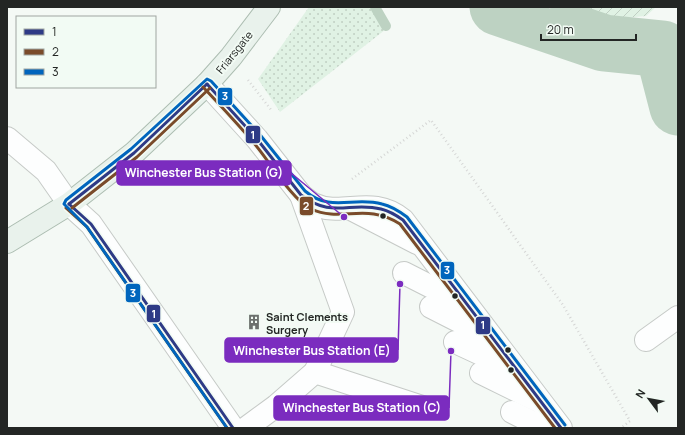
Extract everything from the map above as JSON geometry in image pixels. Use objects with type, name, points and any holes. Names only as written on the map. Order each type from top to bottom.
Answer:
[{"type":"main road","name":"Friarsgate","points":[[7,242],[69,204],[134,153],[207,84],[231,57],[269,7]]},
{"type":"street","points":[[207,84],[257,139],[301,194],[314,204],[321,206],[376,207],[388,210],[403,220],[470,306],[561,428]]},
{"type":"street","points":[[7,138],[46,171],[69,204],[91,224],[233,428]]},
{"type":"street","points":[[246,428],[276,406],[315,372],[343,312],[301,194]]},
{"type":"street","points":[[377,239],[445,274]]},
{"type":"street","points":[[404,273],[470,306]]},
{"type":"street","points":[[431,307],[495,340]]},
{"type":"street","points":[[646,340],[678,317]]},
{"type":"street","points":[[455,342],[518,372]]},
{"type":"street","points":[[315,372],[425,408]]},
{"type":"street","points":[[481,373],[541,402]]},
{"type":"street","points":[[512,412],[544,428]]},
{"type":"path","points":[[231,57],[273,112]]},
{"type":"path","points":[[346,183],[431,120],[563,305],[630,421],[622,428]]},
{"type":"green space","points":[[309,7],[376,7],[390,26],[280,112],[258,79]]},
{"type":"green space","points":[[656,7],[646,16],[600,20],[561,8]]},
{"type":"waterway","points":[[375,7],[386,26]]},
{"type":"waterway","points":[[498,7],[604,43],[663,49],[678,107]]},
{"type":"transit line","name":"3","points":[[227,428],[87,227],[64,204],[66,200],[131,149],[207,79],[211,81],[261,136],[305,191],[315,198],[333,203],[371,202],[382,204],[395,209],[407,217],[565,425]]},
{"type":"transit line","name":"1","points":[[207,84],[257,139],[301,195],[322,206],[332,208],[370,207],[387,211],[403,220],[561,428]]},
{"type":"transit line","name":"1","points":[[69,204],[134,153],[207,84]]},
{"type":"transit line","name":"2","points":[[203,87],[259,149],[288,188],[296,197],[311,209],[322,213],[333,214],[376,214],[400,224],[555,428]]},
{"type":"transit line","name":"2","points":[[72,208],[137,157],[210,88]]},
{"type":"transit line","name":"1","points":[[69,204],[91,224],[233,428]]},
{"type":"transit line","name":"2","points":[[66,208],[87,227],[227,428]]},
{"type":"place","name":"Winchester Bus Station (G)","points":[[344,217]]},
{"type":"place","name":"Winchester Bus Station (E)","points":[[400,284]]},
{"type":"place","name":"Saint Clements Surgery","points":[[254,322]]},
{"type":"place","name":"Winchester Bus Station (C)","points":[[451,351]]}]
